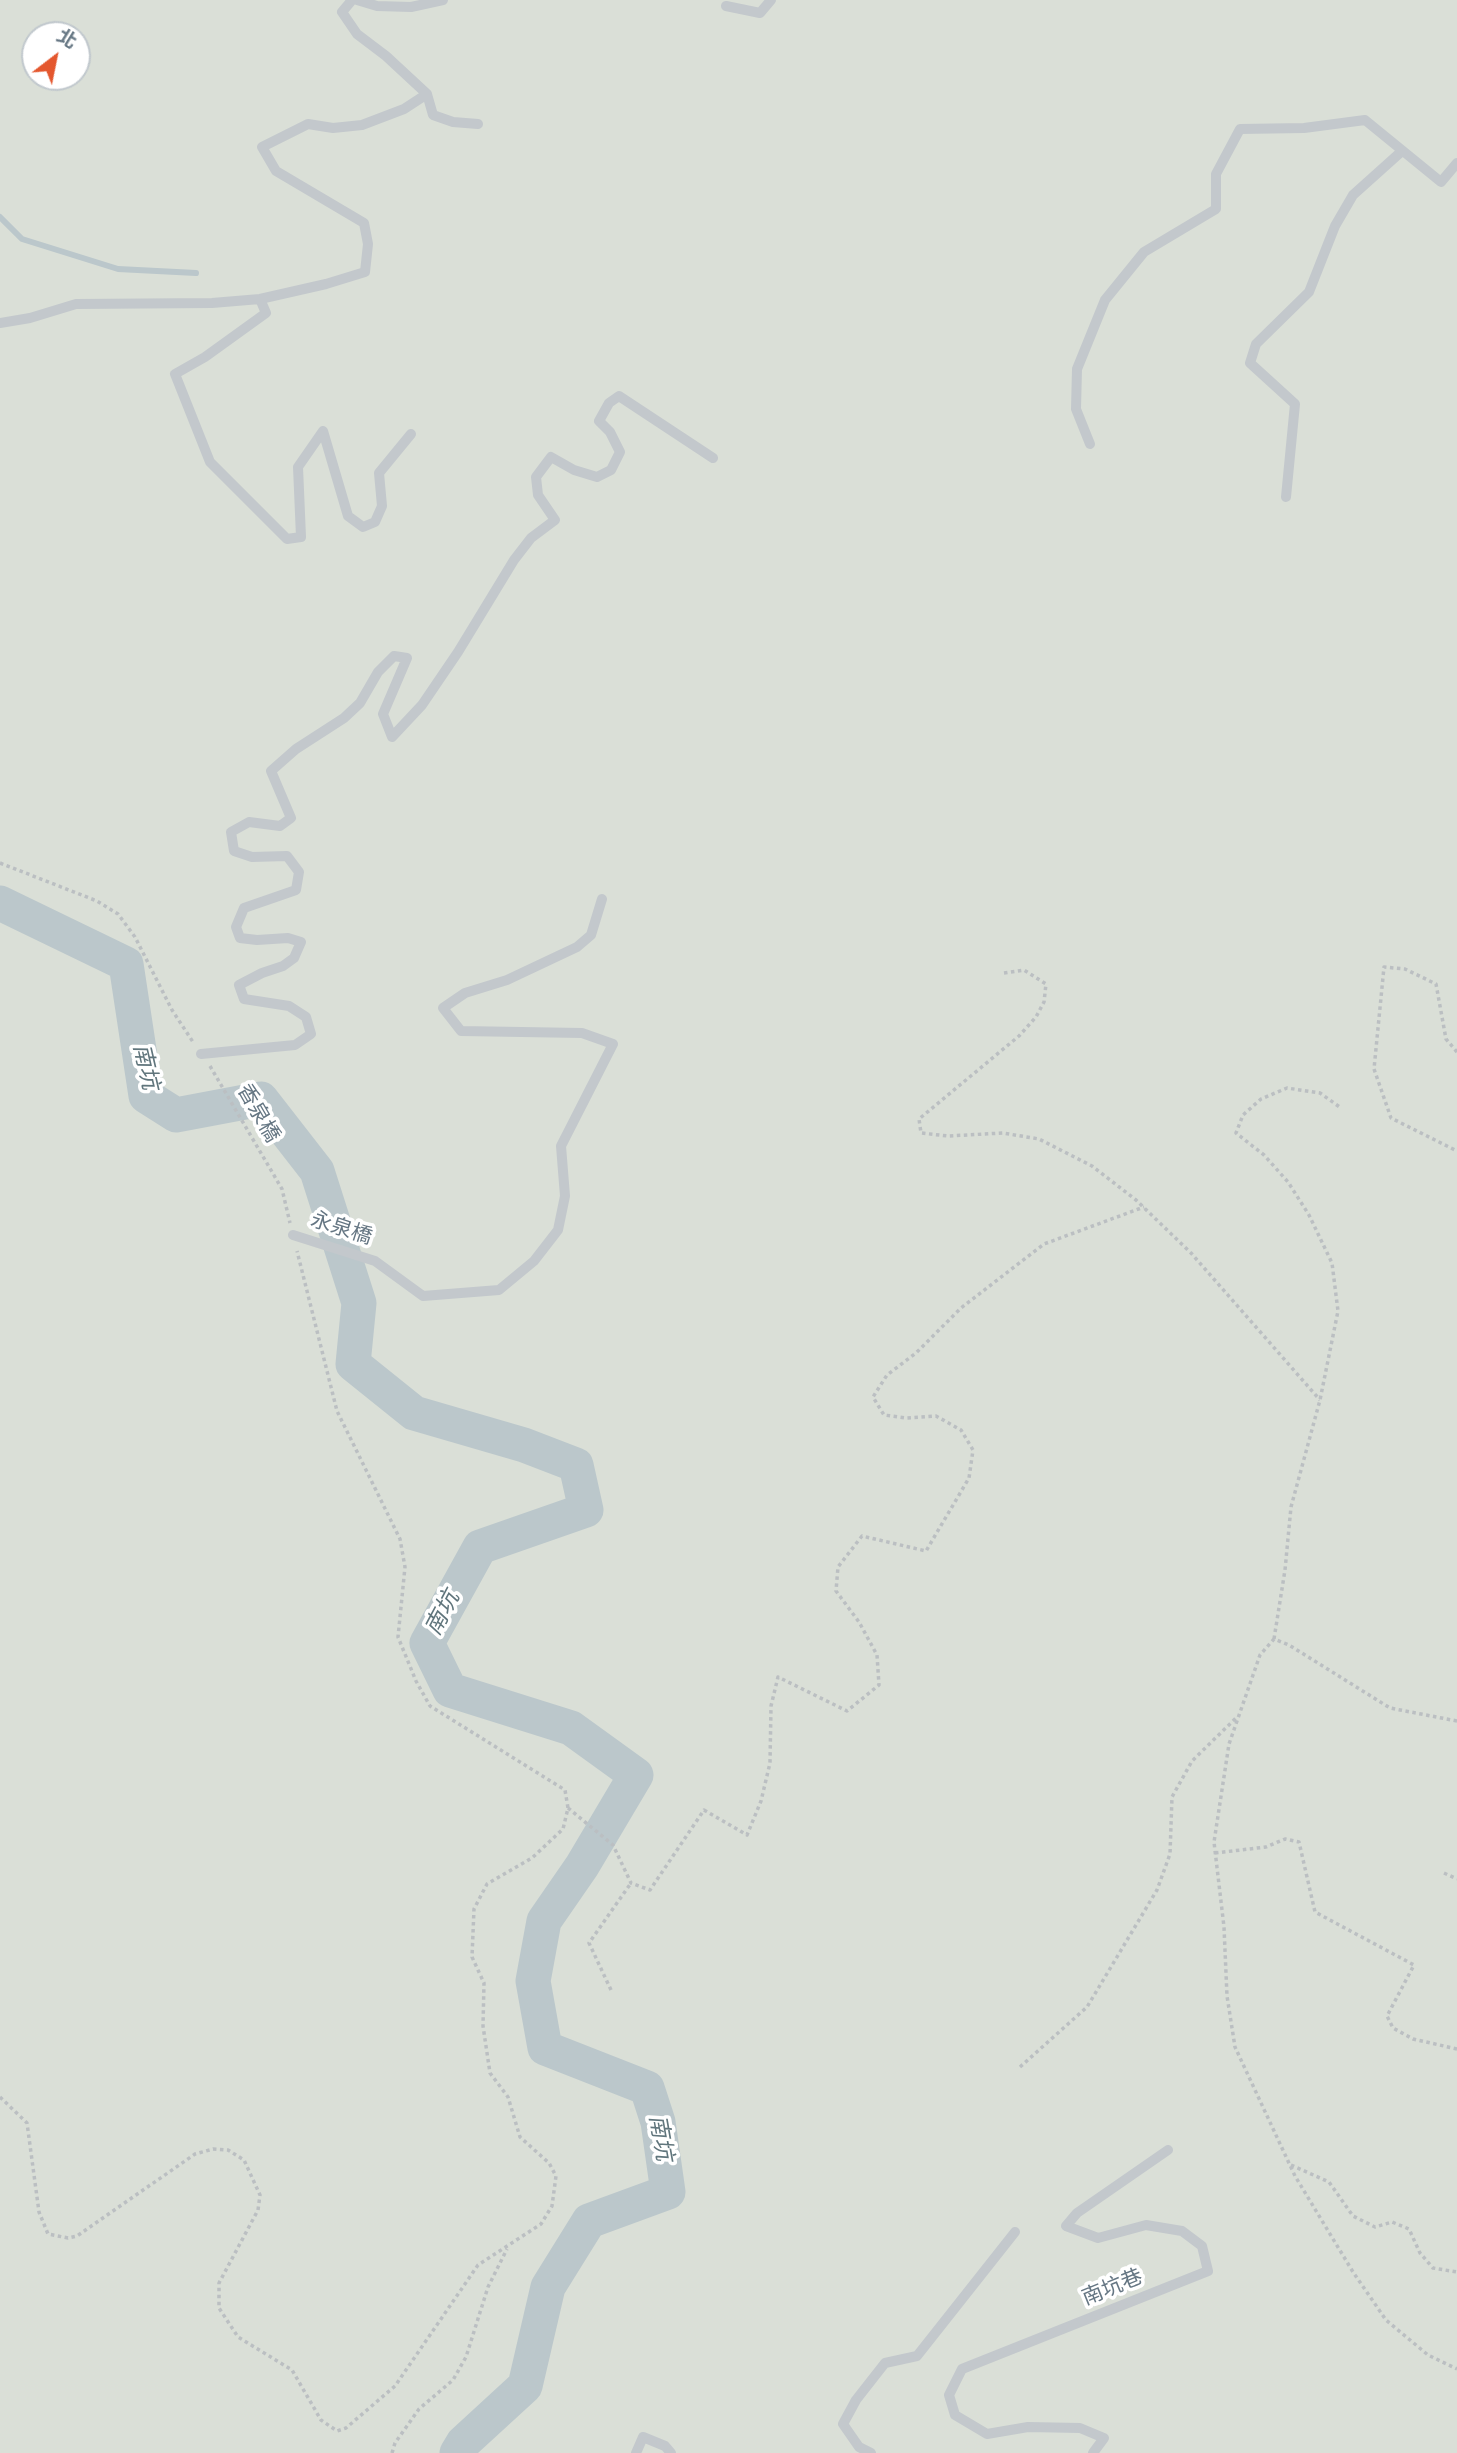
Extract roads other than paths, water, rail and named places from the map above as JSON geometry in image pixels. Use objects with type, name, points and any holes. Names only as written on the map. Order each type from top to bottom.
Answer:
[{"type":"lane","points":[[352,0],[342,12],[357,34],[386,56],[427,94],[433,115],[453,122],[478,124]]},
{"type":"lane","points":[[357,0],[377,6],[411,7],[443,0]]},
{"type":"lane","points":[[726,6],[760,13],[771,0]]},
{"type":"lane","points":[[0,323],[30,318],[76,304],[212,303],[260,299],[365,272],[368,244],[363,223],[276,171],[262,147],[308,124],[333,128],[362,125],[404,109],[427,94]]},
{"type":"lane","points":[[1090,443],[1076,409],[1077,369],[1105,300],[1144,252],[1216,209],[1216,174],[1240,129],[1304,128],[1365,120],[1441,182],[1457,163]]},
{"type":"lane","points":[[1286,497],[1295,404],[1250,363],[1256,344],[1309,292],[1335,226],[1353,195],[1402,151]]},
{"type":"lane","points":[[260,299],[266,313],[205,357],[175,374],[210,461],[287,539],[301,537],[298,467],[323,430],[348,516],[363,527],[375,523],[382,506],[379,473],[411,434]]},
{"type":"lane","points":[[201,1054],[295,1045],[311,1034],[306,1017],[289,1006],[244,999],[239,985],[283,966],[294,958],[301,942],[288,938],[240,938],[236,927],[244,908],[296,890],[299,872],[287,856],[252,857],[234,851],[231,832],[249,822],[280,826],[291,818],[271,771],[296,749],[344,718],[360,703],[378,672],[394,656],[407,658],[383,714],[392,737],[422,705],[514,560],[531,538],[555,520],[538,495],[536,477],[551,457],[574,470],[597,477],[611,470],[620,452],[610,432],[599,421],[609,403],[620,396],[713,458]]},
{"type":"lane","name":"永泉橋","points":[[294,1235],[375,1261],[423,1296],[499,1290],[534,1261],[558,1230],[565,1196],[561,1146],[613,1044],[582,1033],[461,1031],[443,1008],[465,993],[507,980],[577,947],[591,935],[602,899]]},
{"type":"lane","name":"南坑巷","points":[[1093,2453],[1104,2438],[1080,2428],[1028,2427],[987,2434],[955,2415],[949,2395],[962,2369],[1208,2271],[1202,2246],[1182,2231],[1146,2225],[1098,2238],[1066,2226],[1086,2206],[1168,2150]]},
{"type":"lane","points":[[871,2453],[859,2447],[843,2424],[856,2400],[885,2363],[916,2356],[1015,2232]]},
{"type":"lane","points":[[636,2453],[643,2437],[664,2446],[671,2453]]},
{"type":"waterway","points":[[0,217],[22,239],[118,269],[196,273]]},
{"type":"waterway","name":"南坑","points":[[0,903],[126,964],[146,1096],[176,1115],[261,1099],[317,1171],[359,1303],[353,1364],[414,1413],[524,1445],[576,1465],[586,1510],[480,1547],[427,1643],[450,1690],[571,1728],[636,1775],[582,1866],[544,1921],[533,1981],[545,2048],[647,2088],[658,2122],[668,2192],[589,2221],[548,2287],[525,2386],[463,2443],[457,2453]]}]
